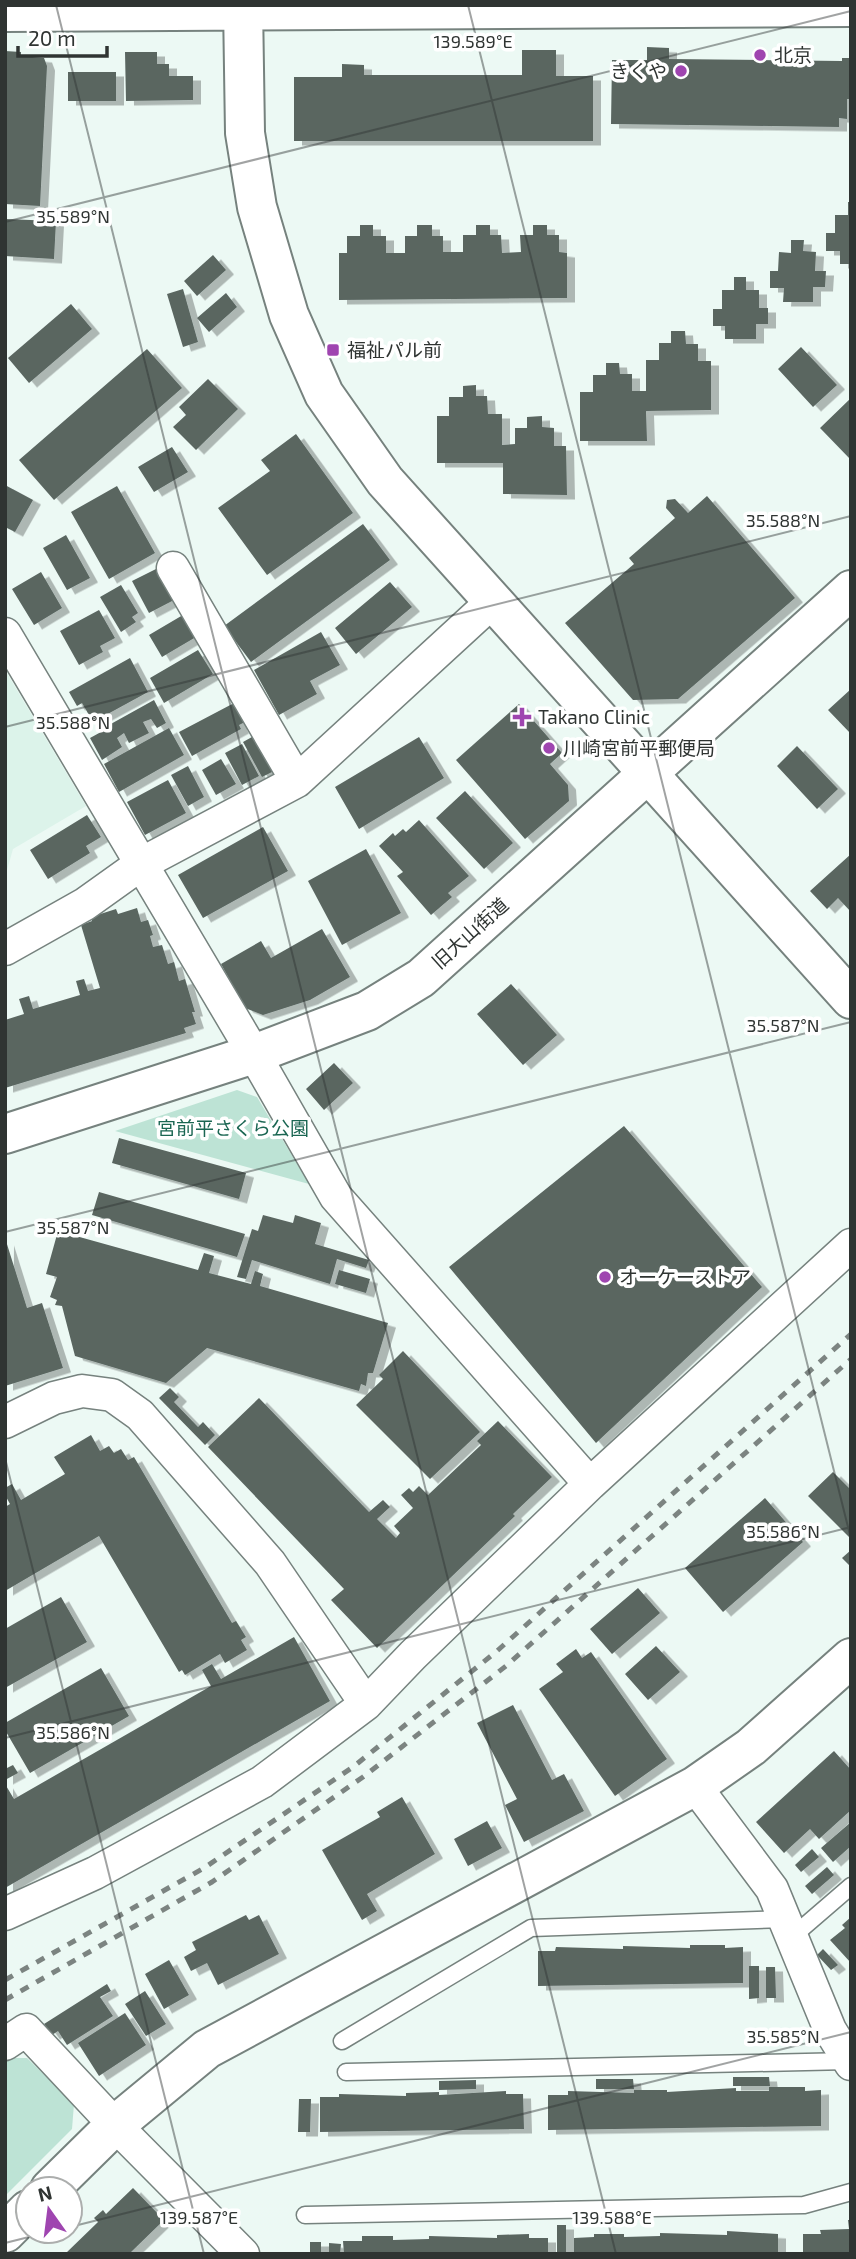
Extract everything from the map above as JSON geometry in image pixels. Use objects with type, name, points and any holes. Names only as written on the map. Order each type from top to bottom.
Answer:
[{"type":"street","points":[[5,12],[243,8],[851,7]]},
{"type":"street","points":[[243,8],[245,133],[257,208],[289,315],[324,394],[384,481],[851,999]]},
{"type":"street","points":[[173,568],[298,781]]},
{"type":"street","name":"旧大山街道","points":[[5,1134],[254,1054],[367,1011],[421,978],[646,772],[851,590]]},
{"type":"street","points":[[5,949],[85,904],[141,864],[298,781],[493,601]]},
{"type":"street","points":[[5,634],[336,1197],[590,1484]]},
{"type":"street","points":[[5,1913],[95,1873],[262,1782],[366,1704],[422,1646],[590,1484],[851,1245]]},
{"type":"street","points":[[5,1422],[54,1398],[82,1391],[112,1395],[140,1415],[270,1563],[366,1704]]},
{"type":"street","points":[[64,2175],[115,2125],[207,2049],[695,1786],[751,1747],[851,1658]]},
{"type":"street","points":[[695,1786],[772,1889],[830,2030],[850,2063]]},
{"type":"street","points":[[5,2044],[26,2030],[115,2125],[243,2254]]},
{"type":"lane","points":[[342,2041],[531,1928],[789,1928],[851,1886]]},
{"type":"lane","points":[[346,2072],[850,2063]]},
{"type":"lane","points":[[305,2215],[804,2205],[851,2192]]},
{"type":"shaded area","points":[[5,670],[86,806],[13,849],[5,877]]},
{"type":"green space","name":"宮前平さくら公園","points":[[237,1090],[257,1097],[309,1184],[115,1131]]},
{"type":"green space","points":[[5,2058],[27,2058],[74,2104],[72,2129],[26,2175],[14,2175],[14,2187],[5,2196]]},
{"type":"building","points":[[647,47],[669,48],[669,59],[842,61],[842,58],[851,58],[851,99],[847,99],[847,119],[839,118],[839,127],[611,124],[612,60],[647,60]]},
{"type":"building","points":[[522,50],[556,50],[556,76],[593,76],[593,141],[294,141],[294,77],[342,77],[342,64],[364,65],[364,75],[522,75]]},
{"type":"building","points":[[5,51],[44,58],[47,66],[40,206],[5,204]]},
{"type":"building","points":[[125,52],[157,52],[157,64],[169,64],[169,76],[193,76],[193,100],[126,101]]},
{"type":"building","points":[[68,72],[116,72],[116,101],[68,101]]},
{"type":"building","points":[[848,202],[851,202],[851,264],[840,264],[840,251],[826,251],[826,233],[835,233],[835,215],[848,215]]},
{"type":"building","points":[[5,219],[56,221],[54,259],[5,256]]},
{"type":"building","points":[[360,225],[373,225],[373,236],[386,236],[386,253],[405,253],[405,236],[417,236],[417,225],[432,225],[432,236],[443,236],[443,252],[463,252],[463,235],[476,235],[476,225],[490,225],[490,235],[501,235],[502,253],[521,252],[520,235],[533,235],[533,225],[547,225],[547,235],[559,235],[559,252],[567,253],[567,298],[339,300],[339,253],[347,253],[347,236],[360,236]]},
{"type":"building","points":[[791,240],[804,240],[803,251],[816,252],[815,271],[826,271],[825,287],[813,287],[813,302],[783,302],[784,288],[770,288],[770,271],[778,271],[779,252],[791,253]]},
{"type":"building","points":[[213,255],[226,270],[197,296],[184,281]]},
{"type":"building","points":[[734,277],[746,277],[746,290],[759,290],[759,308],[768,308],[768,324],[756,324],[756,339],[725,339],[725,326],[713,326],[713,309],[722,309],[722,290],[734,290]]},
{"type":"building","points":[[183,289],[198,342],[183,347],[167,294]]},
{"type":"building","points":[[226,293],[237,307],[209,332],[197,318]]},
{"type":"building","points":[[71,304],[92,329],[29,383],[8,358]]},
{"type":"building","points":[[671,331],[685,331],[686,344],[698,344],[698,361],[711,361],[711,410],[646,411],[647,441],[580,441],[580,392],[593,392],[593,375],[606,375],[606,363],[619,363],[620,374],[632,374],[632,391],[646,391],[646,360],[659,360],[659,343],[671,343]]},
{"type":"building","points":[[801,347],[837,385],[813,407],[778,369]]},
{"type":"building","points":[[147,349],[182,388],[54,500],[19,460]]},
{"type":"building","points":[[208,379],[238,409],[196,450],[173,427],[186,415],[179,407]]},
{"type":"building","points":[[476,385],[476,396],[487,396],[488,414],[502,414],[502,445],[515,444],[515,428],[527,428],[527,417],[542,416],[542,427],[554,428],[554,446],[566,446],[567,495],[503,494],[503,463],[437,463],[437,416],[449,416],[449,397],[463,397],[463,386]]},
{"type":"building","points":[[851,398],[851,460],[820,428]]},
{"type":"building","points":[[296,434],[353,513],[267,575],[218,508],[270,471],[261,460]]},
{"type":"building","points":[[172,447],[188,472],[154,492],[138,467]]},
{"type":"building","points":[[5,485],[33,500],[15,532],[5,527]]},
{"type":"building","points":[[117,486],[155,553],[109,579],[71,512]]},
{"type":"building","points":[[707,496],[795,598],[678,699],[633,700],[565,623],[634,564],[629,558],[675,518],[666,508],[667,500],[675,499],[688,513]]},
{"type":"building","points":[[363,524],[390,560],[251,662],[224,626]]},
{"type":"building","points":[[66,535],[90,578],[67,590],[43,548]]},
{"type":"building","points":[[158,568],[174,600],[149,613],[132,581]]},
{"type":"building","points":[[41,572],[62,608],[34,625],[12,589]]},
{"type":"building","points":[[390,582],[412,607],[356,654],[335,628]]},
{"type":"building","points":[[121,585],[138,613],[132,617],[136,622],[121,632],[100,597]]},
{"type":"building","points":[[99,610],[115,638],[100,646],[103,652],[79,665],[60,631]]},
{"type":"building","points":[[188,612],[201,634],[162,657],[149,635]]},
{"type":"building","points":[[321,632],[340,665],[310,681],[317,694],[279,715],[254,670]]},
{"type":"building","points":[[198,650],[213,674],[164,703],[150,678]]},
{"type":"building","points":[[130,658],[148,692],[93,722],[82,703],[77,706],[69,692]]},
{"type":"building","points":[[851,689],[851,734],[828,710]]},
{"type":"building","points":[[154,700],[166,723],[157,728],[151,719],[143,722],[149,733],[129,743],[124,733],[117,738],[122,747],[102,760],[90,738]]},
{"type":"building","points":[[236,702],[247,721],[239,725],[241,729],[192,756],[179,732]]},
{"type":"building","points":[[519,704],[562,753],[550,764],[568,785],[569,801],[525,839],[456,760]]},
{"type":"building","points":[[169,728],[184,755],[119,792],[104,764]]},
{"type":"building","points":[[259,733],[278,769],[262,777],[243,742]]},
{"type":"building","points":[[419,737],[444,778],[359,829],[335,787]]},
{"type":"building","points":[[242,744],[259,776],[242,785],[225,753]]},
{"type":"building","points":[[797,746],[838,789],[817,809],[777,766]]},
{"type":"building","points":[[221,759],[236,784],[216,795],[202,770]]},
{"type":"building","points":[[188,766],[204,797],[188,806],[171,775]]},
{"type":"building","points":[[168,780],[186,813],[145,835],[127,802]]},
{"type":"building","points":[[465,791],[513,843],[484,869],[436,818]]},
{"type":"building","points":[[87,815],[101,837],[86,846],[90,853],[48,879],[30,850]]},
{"type":"building","points":[[419,820],[469,876],[448,893],[452,897],[431,915],[397,876],[403,872],[379,846],[393,833],[395,836],[403,829],[406,832]]},
{"type":"building","points":[[263,827],[288,871],[203,918],[178,875]]},
{"type":"building","points":[[366,849],[401,913],[342,945],[308,881]]},
{"type":"building","points":[[851,854],[851,912],[838,898],[827,909],[810,891]]},
{"type":"building","points":[[137,908],[141,922],[148,920],[153,935],[150,936],[153,947],[162,945],[168,964],[174,962],[179,981],[185,979],[196,1024],[184,1028],[186,1033],[5,1088],[5,1020],[24,1014],[19,999],[29,996],[33,1009],[80,995],[76,981],[84,979],[88,991],[100,988],[81,925],[92,921],[91,917],[116,909],[118,914]]},
{"type":"building","points":[[322,929],[350,977],[310,1000],[263,1015],[245,1008],[221,964],[261,941],[271,958]]},
{"type":"building","points":[[511,984],[557,1035],[523,1065],[477,1014]]},
{"type":"building","points":[[334,1063],[353,1083],[324,1110],[306,1089]]},
{"type":"building","name":"オーケーストア","points":[[624,1126],[762,1287],[596,1443],[449,1267]]},
{"type":"building","points":[[119,1138],[246,1173],[239,1199],[112,1163]]},
{"type":"building","points":[[99,1192],[245,1234],[237,1257],[92,1215]]},
{"type":"building","points":[[263,1215],[293,1223],[295,1215],[321,1223],[315,1244],[369,1260],[366,1268],[337,1259],[330,1284],[252,1260],[246,1279],[237,1277],[252,1229],[258,1231]]},
{"type":"building","points":[[58,1231],[198,1270],[204,1253],[214,1256],[209,1273],[251,1284],[255,1271],[263,1274],[260,1286],[388,1323],[373,1373],[368,1373],[366,1386],[361,1384],[359,1391],[207,1348],[166,1383],[75,1356],[62,1306],[55,1305],[57,1300],[50,1297],[57,1277],[46,1274]]},
{"type":"building","points":[[6,1241],[27,1308],[42,1303],[63,1368],[5,1386]]},
{"type":"building","points":[[339,1270],[370,1279],[366,1293],[335,1284]]},
{"type":"building","points":[[403,1351],[480,1432],[430,1479],[356,1405],[383,1379],[379,1375]]},
{"type":"building","points":[[170,1388],[179,1397],[174,1402],[198,1427],[203,1422],[215,1435],[205,1445],[159,1398]]},
{"type":"building","points":[[259,1398],[369,1512],[383,1500],[390,1507],[377,1519],[396,1538],[400,1533],[394,1526],[413,1508],[401,1495],[409,1488],[413,1492],[419,1486],[428,1495],[481,1445],[477,1441],[498,1421],[552,1477],[377,1648],[331,1600],[344,1589],[208,1447]]},
{"type":"building","points":[[91,1435],[100,1451],[109,1446],[114,1453],[121,1449],[128,1460],[134,1457],[232,1623],[236,1621],[246,1637],[241,1640],[247,1650],[225,1663],[220,1654],[185,1675],[182,1670],[179,1672],[99,1536],[5,1591],[5,1507],[10,1504],[5,1488],[12,1484],[21,1500],[65,1474],[54,1457]]},
{"type":"building","points":[[833,1472],[851,1490],[851,1539],[808,1496]]},
{"type":"building","points":[[765,1498],[803,1542],[723,1612],[685,1568]]},
{"type":"building","points":[[851,1550],[851,1567],[842,1558]]},
{"type":"building","points":[[638,1588],[660,1613],[612,1654],[590,1629]]},
{"type":"building","points":[[61,1597],[87,1642],[5,1688],[5,1629]]},
{"type":"building","points":[[294,1637],[330,1701],[5,1888],[5,1784],[14,1799],[211,1686],[202,1670],[212,1664],[221,1679]]},
{"type":"building","points":[[656,1646],[680,1672],[648,1700],[625,1674]]},
{"type":"building","points":[[576,1649],[582,1658],[591,1652],[667,1759],[615,1796],[539,1689],[563,1672],[556,1664]]},
{"type":"building","points":[[101,1668],[129,1716],[30,1773],[5,1730],[5,1723]]},
{"type":"building","points":[[513,1705],[552,1780],[564,1774],[584,1811],[524,1842],[505,1805],[517,1799],[477,1723]]},
{"type":"building","points":[[834,1751],[851,1770],[851,1810],[819,1839],[810,1829],[784,1853],[756,1822]]},
{"type":"building","points":[[13,1765],[18,1773],[5,1780],[5,1769]]},
{"type":"building","points":[[402,1797],[435,1854],[367,1894],[377,1911],[362,1920],[322,1850],[380,1817],[377,1812]]},
{"type":"building","points":[[487,1821],[502,1848],[468,1866],[454,1839]]},
{"type":"building","points":[[851,1822],[851,1846],[833,1862],[821,1848]]},
{"type":"building","points":[[812,1849],[819,1857],[801,1872],[795,1865]]},
{"type":"building","points":[[827,1867],[834,1875],[812,1894],[805,1886]]},
{"type":"building","points":[[246,1915],[249,1920],[259,1915],[279,1954],[218,1985],[207,1963],[191,1971],[184,1957],[196,1950],[192,1942]]},
{"type":"building","points":[[851,1917],[851,1963],[830,1940],[845,1928],[842,1925]]},
{"type":"building","points":[[690,1945],[743,1947],[743,1983],[538,1986],[538,1951],[555,1951],[556,1947],[690,1948]]},
{"type":"building","points":[[823,1949],[838,1965],[831,1970],[817,1955]]},
{"type":"building","points":[[169,1960],[189,1995],[164,2009],[145,1974]]},
{"type":"building","points":[[749,1966],[759,1966],[759,1998],[749,1999]]},
{"type":"building","points":[[766,1967],[775,1967],[776,1998],[766,1998]]},
{"type":"building","points":[[107,1984],[111,1991],[100,1997],[113,2016],[67,2045],[58,2031],[52,2035],[44,2024]]},
{"type":"building","points":[[145,1991],[166,2024],[146,2036],[125,2004]]},
{"type":"building","points":[[125,2013],[146,2045],[99,2076],[78,2043]]},
{"type":"building","points":[[733,2077],[769,2077],[770,2086],[733,2086]]},
{"type":"building","points":[[596,2079],[633,2079],[634,2089],[596,2089]]},
{"type":"building","points":[[476,2080],[476,2089],[439,2090],[439,2081]]},
{"type":"building","points":[[769,2087],[821,2090],[821,2126],[548,2130],[548,2095],[568,2095],[568,2091],[634,2093],[634,2090],[667,2092],[736,2088],[736,2091],[769,2091]]},
{"type":"building","points":[[506,2091],[506,2094],[523,2094],[524,2129],[320,2132],[320,2097],[339,2097],[339,2094],[406,2096],[406,2093],[439,2092],[439,2095]]},
{"type":"building","points":[[299,2099],[311,2099],[310,2132],[298,2132]]},
{"type":"building","points":[[133,2188],[164,2220],[129,2254],[65,2254],[74,2245],[84,2245],[84,2236],[98,2222],[94,2218],[103,2210],[106,2214]]},
{"type":"building","points":[[848,2220],[851,2220],[851,2254],[803,2254],[803,2234],[821,2234],[820,2230],[849,2229]]},
{"type":"building","points":[[557,2225],[566,2225],[566,2254],[557,2254]]},
{"type":"building","points":[[727,2231],[778,2234],[778,2254],[574,2254],[574,2238],[594,2237],[594,2234],[624,2234],[624,2237],[660,2236],[660,2233],[727,2235]]},
{"type":"building","points":[[529,2234],[529,2238],[548,2238],[548,2254],[344,2254],[343,2241],[362,2241],[362,2236],[393,2236],[393,2240],[429,2239],[429,2236],[497,2238],[497,2235]]},
{"type":"building","points":[[310,2242],[321,2242],[321,2254],[310,2254]]},
{"type":"building","points":[[329,2243],[341,2244],[340,2254],[329,2254]]},
{"type":"railway","points":[[5,1980],[204,1868],[353,1767],[497,1651],[851,1334]]},
{"type":"railway","points":[[5,2000],[212,1882],[363,1777],[506,1666],[851,1359]]},
{"type":"place","name":"北京","points":[[760,55]]},
{"type":"place","name":"きくや","points":[[681,71]]},
{"type":"place","name":"福祉パル前","points":[[333,350]]},
{"type":"place","name":"Takano Clinic","points":[[522,717]]},
{"type":"place","name":"川崎宮前平郵便局","points":[[549,748]]},
{"type":"place","name":"オーケーストア","points":[[605,1277]]}]
